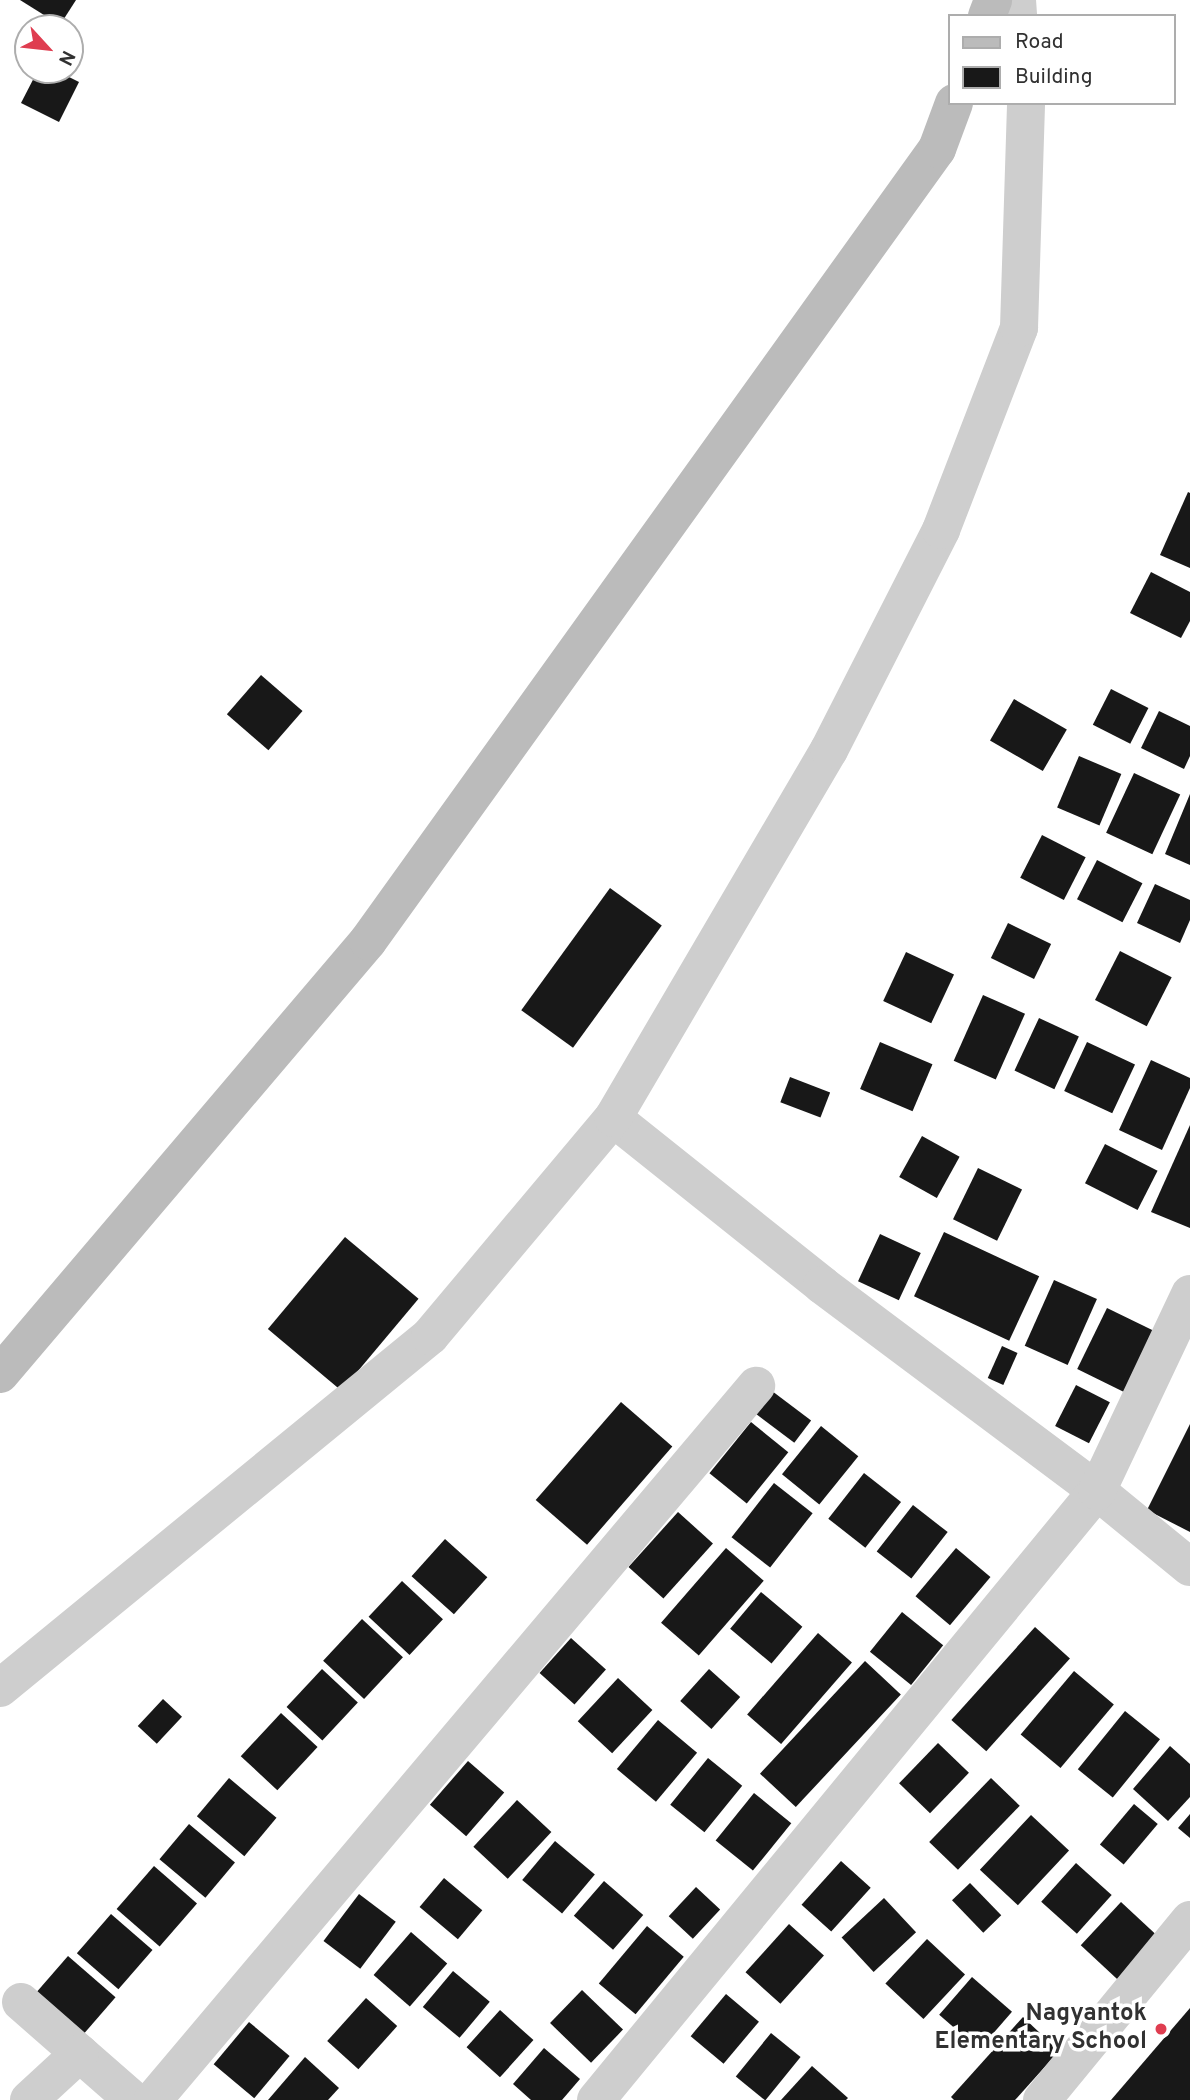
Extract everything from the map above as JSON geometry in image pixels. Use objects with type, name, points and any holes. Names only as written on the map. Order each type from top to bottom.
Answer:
[{"type":"street","points":[[0,1374],[368,941],[937,149],[953,105]]},
{"type":"street","points":[[0,1688],[430,1336],[613,1118],[828,750],[941,530],[1019,328],[1026,105]]},
{"type":"street","points":[[613,1118],[822,1285],[1097,1491],[1190,1567]]},
{"type":"street","points":[[596,2100],[1097,1491],[1190,1294]]},
{"type":"street","points":[[153,2100],[756,1386]]},
{"type":"street","points":[[1042,2100],[1190,1920]]},
{"type":"street","points":[[21,2002],[133,2100]]},
{"type":"street","points":[[29,2100],[80,2053]]},
{"type":"building","points":[[20,0],[76,0],[67,14],[42,14]]},
{"type":"building","points":[[31,84],[78,84],[59,122],[21,103]]},
{"type":"building","points":[[1188,492],[1190,493],[1190,568],[1160,555]]},
{"type":"building","points":[[1151,572],[1190,592],[1190,621],[1181,638],[1130,613]]},
{"type":"building","points":[[261,675],[303,711],[268,750],[227,714]]},
{"type":"building","points":[[1111,689],[1148,708],[1130,744],[1093,725]]},
{"type":"building","points":[[1014,699],[1067,729],[1043,771],[990,741]]},
{"type":"building","points":[[1159,711],[1190,726],[1190,756],[1184,769],[1141,748]]},
{"type":"building","points":[[1079,756],[1121,774],[1099,826],[1057,808]]},
{"type":"building","points":[[1134,773],[1180,795],[1152,854],[1106,833]]},
{"type":"building","points":[[1190,794],[1190,865],[1165,854]]},
{"type":"building","points":[[1042,835],[1086,857],[1064,900],[1020,878]]},
{"type":"building","points":[[1097,860],[1142,883],[1122,922],[1077,899]]},
{"type":"building","points":[[1155,884],[1190,900],[1190,920],[1180,943],[1137,923]]},
{"type":"building","points":[[610,888],[662,926],[573,1048],[521,1010]]},
{"type":"building","points":[[1008,923],[1051,944],[1034,979],[991,958]]},
{"type":"building","points":[[1120,951],[1172,977],[1147,1026],[1095,1000]]},
{"type":"building","points":[[906,952],[954,974],[931,1023],[883,1001]]},
{"type":"building","points":[[983,995],[1025,1014],[996,1079],[954,1061]]},
{"type":"building","points":[[1039,1018],[1079,1037],[1054,1089],[1014,1071]]},
{"type":"building","points":[[880,1042],[932,1064],[913,1111],[860,1089]]},
{"type":"building","points":[[1087,1042],[1135,1064],[1112,1113],[1064,1091]]},
{"type":"building","points":[[1151,1060],[1190,1078],[1190,1088],[1162,1150],[1119,1130]]},
{"type":"building","points":[[790,1077],[830,1092],[820,1118],[780,1102]]},
{"type":"building","points":[[1190,1125],[1190,1228],[1151,1212]]},
{"type":"building","points":[[922,1136],[960,1157],[937,1198],[899,1177]]},
{"type":"building","points":[[1105,1144],[1158,1171],[1138,1210],[1085,1183]]},
{"type":"building","points":[[978,1168],[1022,1189],[997,1241],[953,1219]]},
{"type":"building","points":[[944,1232],[1039,1276],[1009,1341],[914,1296]]},
{"type":"building","points":[[880,1234],[921,1253],[899,1300],[858,1281]]},
{"type":"building","points":[[345,1237],[419,1299],[341,1391],[268,1329]]},
{"type":"building","points":[[1054,1280],[1097,1299],[1068,1365],[1025,1346]]},
{"type":"building","points":[[1107,1308],[1154,1331],[1124,1392],[1077,1369]]},
{"type":"building","points":[[1002,1346],[1018,1353],[1003,1385],[988,1378]]},
{"type":"building","points":[[1076,1385],[1110,1402],[1089,1443],[1055,1426]]},
{"type":"building","points":[[772,1391],[811,1420],[794,1443],[755,1413]]},
{"type":"building","points":[[621,1402],[672,1447],[587,1545],[536,1500]]},
{"type":"building","points":[[751,1422],[788,1452],[747,1503],[709,1473]]},
{"type":"building","points":[[1190,1424],[1190,1532],[1147,1510]]},
{"type":"building","points":[[821,1426],[858,1456],[819,1504],[782,1474]]},
{"type":"building","points":[[864,1473],[901,1502],[865,1548],[828,1519]]},
{"type":"building","points":[[774,1483],[813,1513],[770,1568],[732,1537]]},
{"type":"building","points":[[913,1505],[948,1532],[911,1579],[877,1551]]},
{"type":"building","points":[[678,1512],[713,1543],[663,1598],[628,1567]]},
{"type":"building","points":[[445,1539],[487,1577],[454,1614],[412,1576]]},
{"type":"building","points":[[726,1548],[764,1581],[699,1656],[661,1623]]},
{"type":"building","points":[[956,1548],[990,1577],[950,1625],[916,1596]]},
{"type":"building","points":[[402,1581],[443,1619],[410,1655],[369,1617]]},
{"type":"building","points":[[761,1592],[802,1627],[772,1663],[730,1629]]},
{"type":"building","points":[[902,1612],[943,1645],[911,1685],[870,1652]]},
{"type":"building","points":[[362,1619],[403,1657],[364,1699],[323,1661]]},
{"type":"building","points":[[1035,1627],[1070,1658],[986,1751],[951,1720]]},
{"type":"building","points":[[818,1633],[852,1663],[781,1744],[747,1715]]},
{"type":"building","points":[[571,1638],[606,1669],[574,1704],[540,1673]]},
{"type":"building","points":[[865,1661],[901,1694],[796,1807],[760,1774]]},
{"type":"building","points":[[322,1669],[358,1702],[322,1740],[287,1707]]},
{"type":"building","points":[[709,1669],[740,1697],[711,1729],[680,1701]]},
{"type":"building","points":[[1074,1671],[1114,1704],[1060,1768],[1021,1735]]},
{"type":"building","points":[[618,1678],[652,1710],[612,1753],[578,1721]]},
{"type":"building","points":[[163,1699],[182,1717],[157,1744],[138,1726]]},
{"type":"building","points":[[1125,1711],[1160,1739],[1113,1798],[1078,1769]]},
{"type":"building","points":[[281,1713],[318,1747],[277,1790],[241,1756]]},
{"type":"building","points":[[658,1720],[697,1753],[656,1802],[617,1769]]},
{"type":"building","points":[[938,1743],[969,1773],[930,1813],[899,1783]]},
{"type":"building","points":[[1170,1746],[1190,1764],[1190,1797],[1168,1821],[1133,1789]]},
{"type":"building","points":[[708,1758],[742,1786],[704,1832],[670,1805]]},
{"type":"building","points":[[468,1761],[504,1792],[466,1836],[430,1805]]},
{"type":"building","points":[[229,1778],[276,1818],[244,1856],[197,1816]]},
{"type":"building","points":[[991,1778],[1020,1806],[958,1870],[929,1842]]},
{"type":"building","points":[[754,1793],[791,1823],[753,1871],[716,1840]]},
{"type":"building","points":[[517,1800],[551,1832],[508,1879],[473,1847]]},
{"type":"building","points":[[1134,1804],[1158,1824],[1124,1865],[1100,1845]]},
{"type":"building","points":[[1190,1814],[1190,1838],[1178,1828]]},
{"type":"building","points":[[1031,1815],[1069,1850],[1018,1905],[980,1870]]},
{"type":"building","points":[[189,1824],[235,1863],[205,1898],[159,1859]]},
{"type":"building","points":[[555,1841],[595,1874],[562,1913],[522,1880]]},
{"type":"building","points":[[841,1861],[871,1888],[831,1932],[802,1905]]},
{"type":"building","points":[[1076,1863],[1112,1895],[1077,1934],[1041,1902]]},
{"type":"building","points":[[154,1866],[197,1903],[160,1946],[117,1909]]},
{"type":"building","points":[[444,1878],[482,1910],[458,1939],[420,1907]]},
{"type":"building","points":[[604,1881],[643,1915],[613,1950],[574,1916]]},
{"type":"building","points":[[970,1883],[1001,1915],[983,1933],[952,1900]]},
{"type":"building","points":[[696,1887],[720,1910],[693,1939],[669,1916]]},
{"type":"building","points":[[359,1894],[396,1922],[360,1969],[323,1941]]},
{"type":"building","points":[[884,1898],[916,1932],[874,1972],[842,1938]]},
{"type":"building","points":[[1121,1902],[1158,1936],[1117,1979],[1081,1945]]},
{"type":"building","points":[[111,1914],[153,1950],[118,1989],[77,1953]]},
{"type":"building","points":[[789,1924],[824,1955],[780,2004],[746,1972]]},
{"type":"building","points":[[647,1926],[684,1957],[636,2014],[599,1983]]},
{"type":"building","points":[[411,1932],[447,1963],[410,2007],[374,1975]]},
{"type":"building","points":[[927,1939],[965,1974],[923,2019],[885,1984]]},
{"type":"building","points":[[68,1956],[116,1997],[79,2039],[32,1998]]},
{"type":"building","points":[[453,1971],[490,2002],[460,2038],[423,2007]]},
{"type":"building","points":[[972,1977],[1012,2012],[979,2050],[939,2015]]},
{"type":"building","points":[[582,1990],[623,2030],[591,2063],[550,2023]]},
{"type":"building","points":[[726,1994],[759,2022],[724,2064],[691,2036]]},
{"type":"building","points":[[366,1998],[397,2026],[358,2069],[327,2041]]},
{"type":"building","points":[[1190,2008],[1190,2100],[1111,2100]]},
{"type":"building","points":[[500,2010],[533,2040],[500,2077],[467,2047]]},
{"type":"building","points":[[1023,2017],[1059,2051],[1015,2100],[954,2100],[951,2097]]},
{"type":"building","points":[[249,2022],[290,2056],[254,2098],[214,2064]]},
{"type":"building","points":[[771,2033],[801,2057],[766,2100],[736,2077]]},
{"type":"building","points":[[544,2048],[580,2079],[562,2100],[531,2100],[513,2084]]},
{"type":"building","points":[[305,2057],[339,2088],[328,2100],[268,2100]]},
{"type":"building","points":[[812,2066],[848,2098],[781,2100]]},
{"type":"place","name":"Nagyantok Elementary School","points":[[1161,2029]]}]
